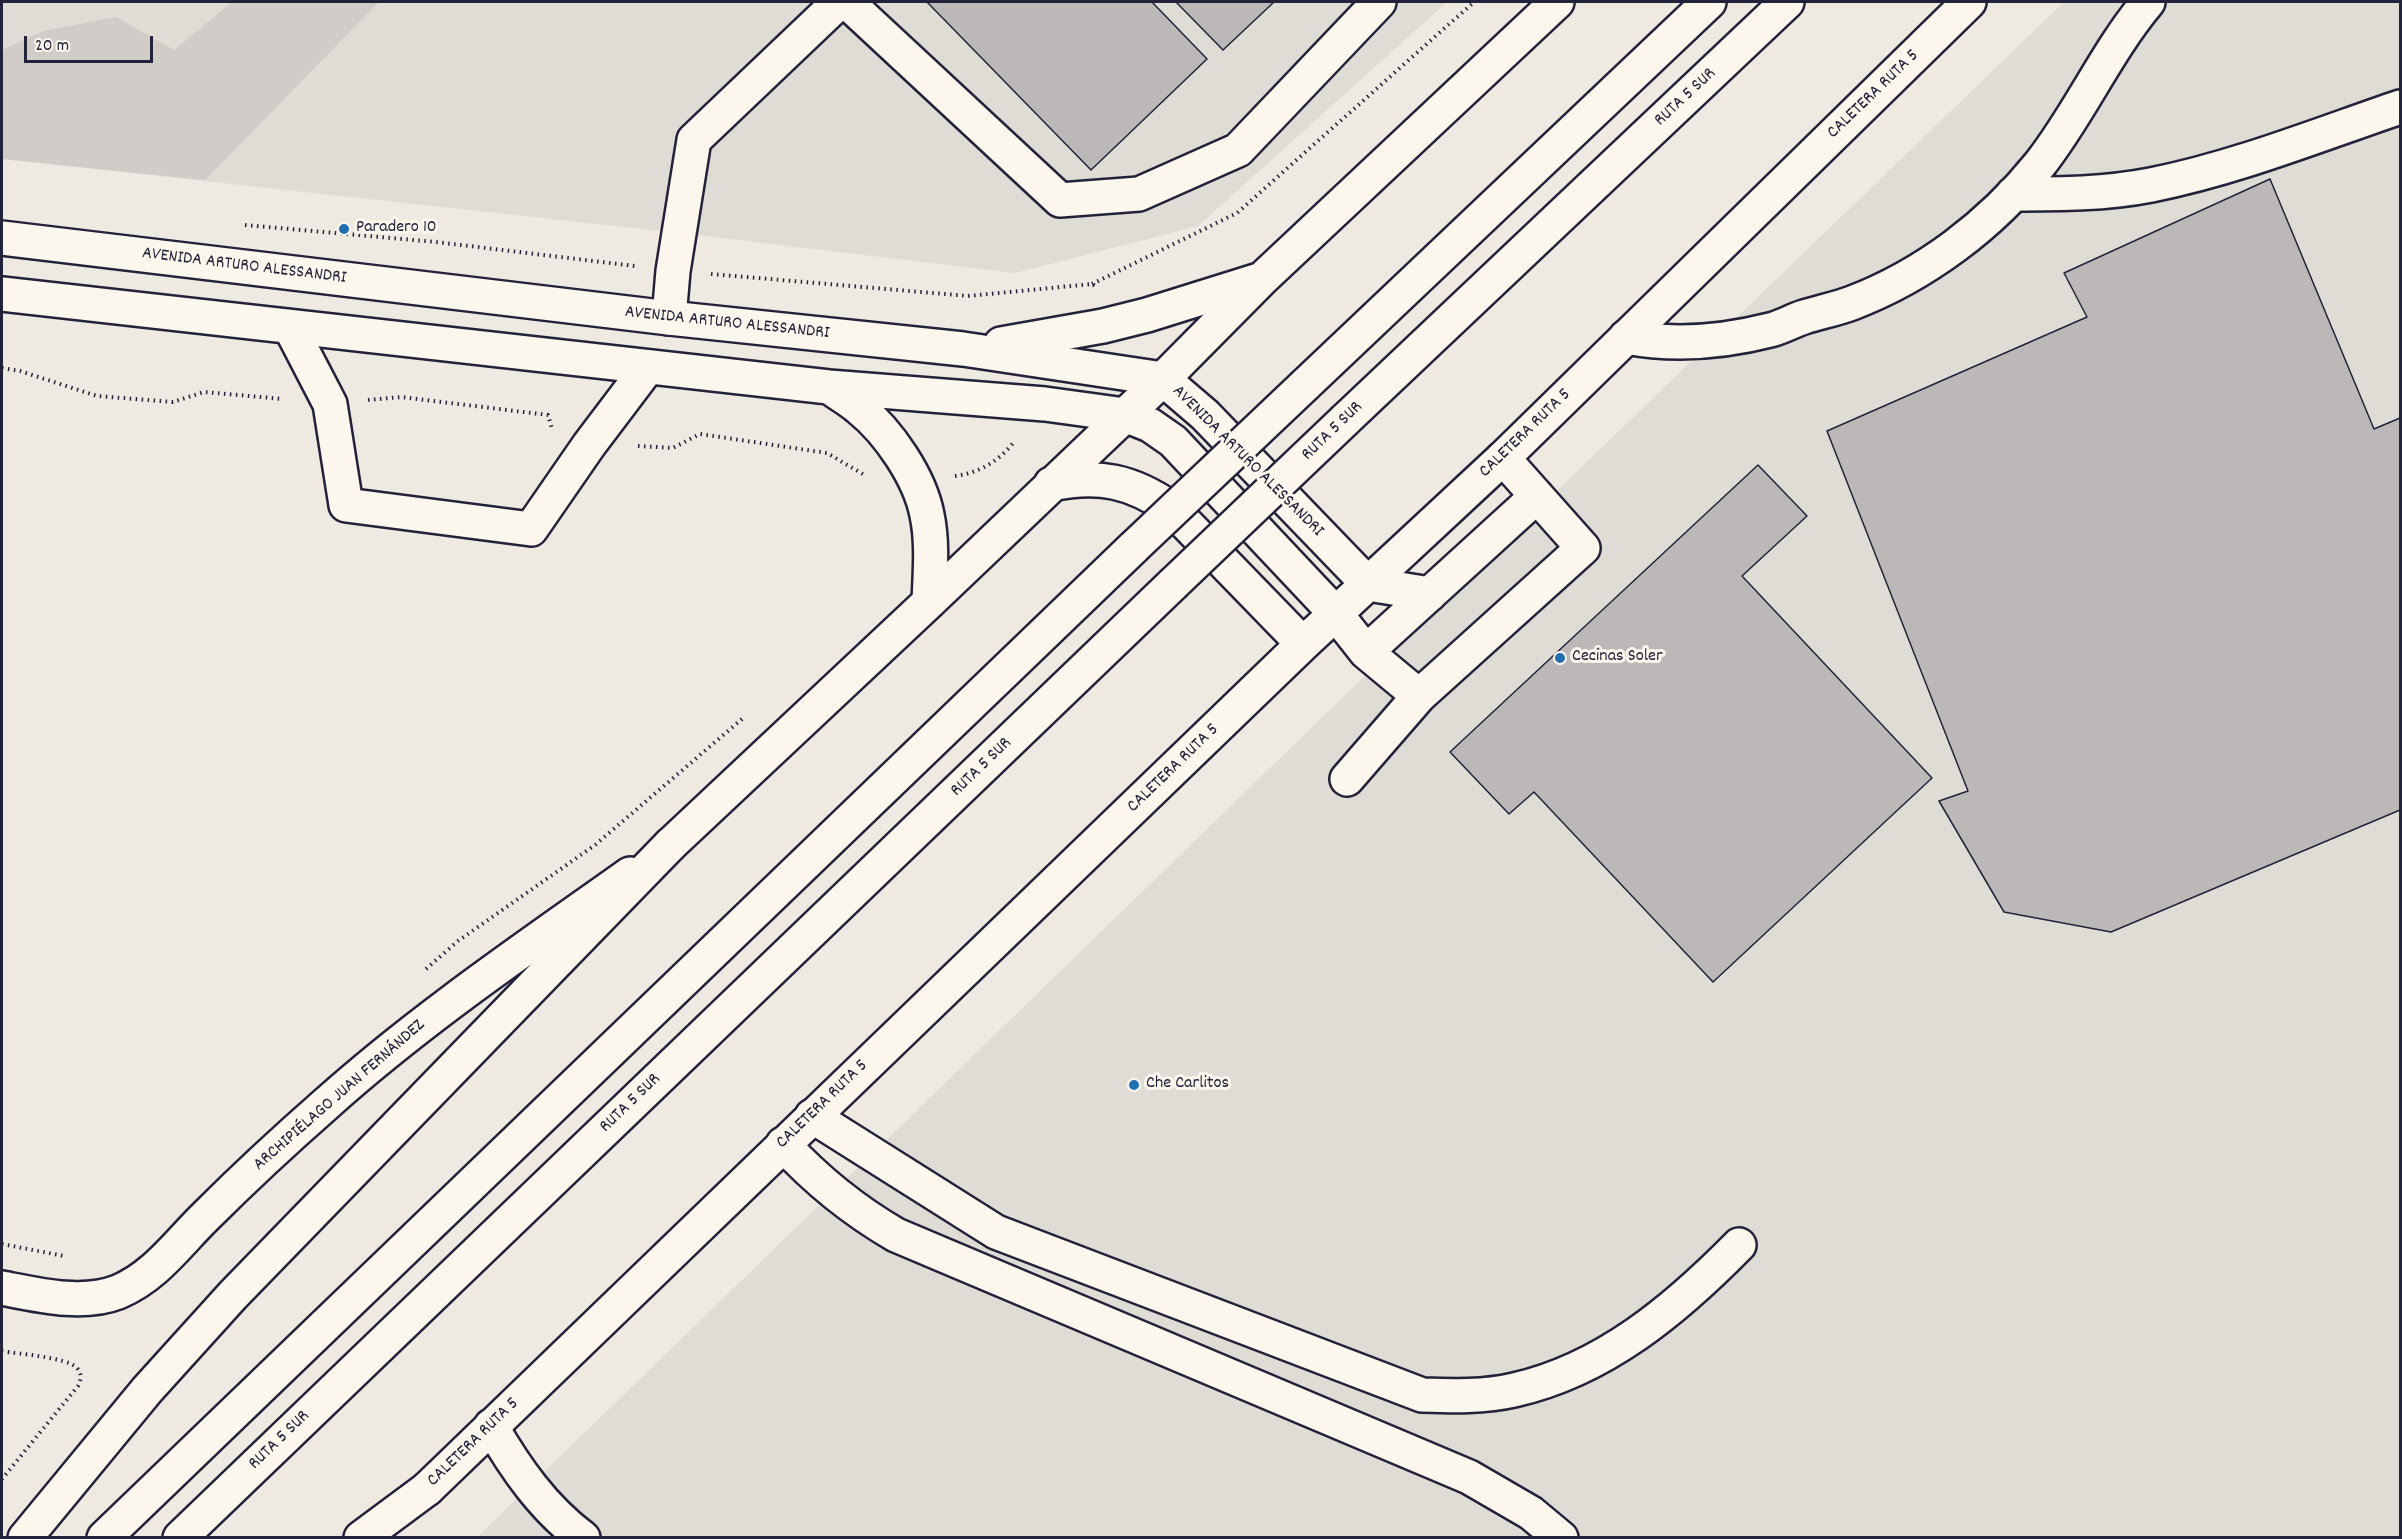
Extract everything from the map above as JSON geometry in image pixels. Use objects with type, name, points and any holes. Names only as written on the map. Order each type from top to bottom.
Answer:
[{"type":"main road","points":[[669,318],[673,271],[694,140],[839,2]]},
{"type":"main road","points":[[847,2],[1060,200],[1139,194],[1238,150],[1379,2]]},
{"type":"main road","points":[[25,1538],[147,1390],[233,1295],[670,845],[1163,379],[1263,278],[1557,2]]},
{"type":"main road","points":[[104,1538],[1134,547],[1709,2]]},
{"type":"main road","name":"RUTA 5 SUR","points":[[180,1538],[1173,584],[1787,2]]},
{"type":"main road","name":"CALETERA RUTA 5","points":[[380,1538],[491,1426],[812,1116],[1304,644],[1503,458],[1969,2]]},
{"type":"main road","points":[[1626,337],[1652,342],[1712,341],[1743,337],[1852,303],[1899,281],[1944,254],[1985,222],[2040,164],[2063,132],[2114,47],[2148,2]]},
{"type":"main road","points":[[2013,194],[2105,192],[2150,185],[2209,171],[2400,107]]},
{"type":"main road","name":"AVENIDA ARTURO ALESSANDRI","points":[[2,238],[669,318],[963,349],[1163,379],[1205,415],[1368,584]]},
{"type":"main road","points":[[963,349],[1050,336],[1147,315],[1263,278]]},
{"type":"main road","name":"AVENIDA ARTURO ALESSANDRI","points":[[2,294],[829,387],[1045,404],[1125,415],[1150,424],[1173,441],[1336,614],[1366,652],[1419,696]]},
{"type":"main road","points":[[290,327],[330,404],[346,505],[531,529],[589,445],[648,367]]},
{"type":"main road","points":[[829,387],[861,409],[898,451],[916,481],[927,516],[929,602]]},
{"type":"main road","points":[[1347,779],[1419,696],[1583,548],[1503,458]]},
{"type":"main road","points":[[1051,484],[1085,479],[1108,480],[1131,486],[1154,496],[1172,509],[1304,644]]},
{"type":"main road","points":[[1366,652],[1537,496]]},
{"type":"main road","points":[[1368,584],[1430,594]]},
{"type":"main road","name":"ARCHIPIÉLAGO JUAN FERNÁNDEZ","points":[[2,1288],[61,1298],[94,1297],[117,1292],[153,1272],[206,1216],[326,1104],[428,1019],[670,845]]},
{"type":"main road","points":[[812,1116],[996,1232],[1422,1395],[1467,1396],[1512,1391],[1556,1379],[1597,1360],[1636,1336],[1739,1245]]},
{"type":"main road","points":[[783,1144],[832,1192],[863,1215],[896,1234],[1469,1477],[1531,1513],[1561,1538]]},
{"type":"main road","points":[[491,1426],[514,1465],[542,1500],[583,1538]]},
{"type":"main road","points":[[361,1538],[427,1489]]},
{"type":"path","points":[[236,224],[436,242],[673,271],[968,296],[1092,284],[1120,303],[1147,315]]},
{"type":"path","points":[[2,368],[20,371],[97,396],[173,402],[204,393],[330,404],[401,397],[548,415],[554,435],[589,445],[673,448],[700,434],[827,453],[867,477]]},
{"type":"path","points":[[423,972],[458,941],[595,846],[749,713]]},
{"type":"path","points":[[2,1244],[69,1257]]},
{"type":"path","points":[[2,1351],[66,1362],[78,1369],[80,1375],[78,1386],[2,1479]]},
{"type":"shaded area","points":[[2,2],[1447,2],[1198,226],[1015,273],[680,233],[2,159]]},
{"type":"shaded area","points":[[232,2],[379,2],[205,180],[2,159],[2,50],[43,31],[116,17],[174,50]]},
{"type":"shaded area","points":[[2064,2],[2400,2],[2400,1537],[476,1538],[1373,668]]},
{"type":"building","points":[[927,2],[1152,2],[1207,59],[1091,170]]},
{"type":"building","points":[[1176,2],[1274,2],[1223,50]]},
{"type":"building","points":[[2270,179],[2374,429],[2400,418],[2400,810],[2111,932],[2004,912],[1939,801],[1968,791],[1827,431],[2087,317],[2064,273]]},
{"type":"building","points":[[1758,465],[1807,516],[1742,576],[1932,778],[1713,982],[1534,792],[1509,814],[1450,752]]},
{"type":"place","name":"Paradero 10","points":[[344,229]]},
{"type":"place","name":"Cecinas Soler","points":[[1560,658]]},
{"type":"place","name":"Che Carlitos","points":[[1134,1085]]}]
